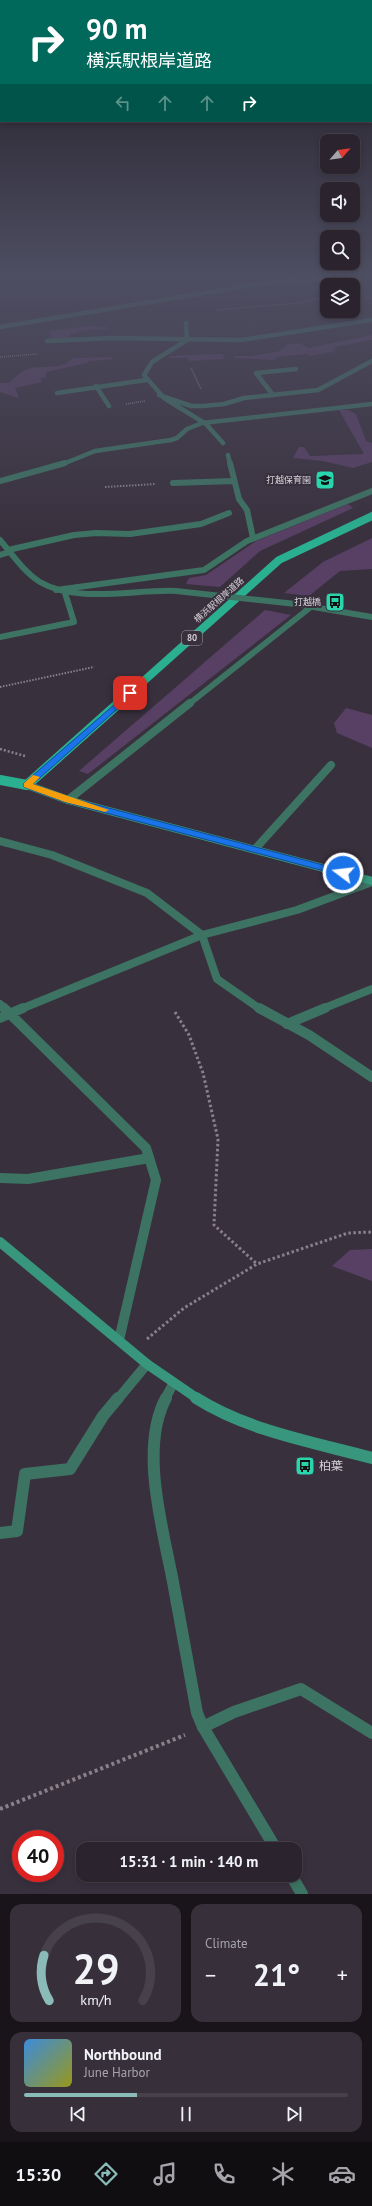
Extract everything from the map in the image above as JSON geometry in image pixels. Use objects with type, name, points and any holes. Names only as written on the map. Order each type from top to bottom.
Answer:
[{"type":"main road","name":"横浜駅根岸道路","points":[[27,785],[279,560],[372,516]]},
{"type":"main road","points":[[0,780],[27,785]]},
{"type":"street","points":[[149,363],[144,375],[146,380],[161,397],[202,423],[223,443]]},
{"type":"street","points":[[161,397],[198,406],[224,404],[244,398],[318,390],[368,363]]},
{"type":"street","points":[[272,395],[256,373],[296,369]]},
{"type":"street","points":[[57,393],[96,386],[146,380]]},
{"type":"street","points":[[96,386],[109,406]]},
{"type":"street","points":[[0,481],[62,464],[95,451],[171,440],[177,438],[187,429],[202,423],[372,404]]},
{"type":"street","points":[[228,455],[239,499],[247,510],[253,538]]},
{"type":"street","points":[[173,483],[234,481]]},
{"type":"street","points":[[56,590],[204,570],[253,538],[372,491]]},
{"type":"street","points":[[0,555],[10,551],[74,535],[96,532],[130,534],[201,524],[229,513]]},
{"type":"street","points":[[0,540],[39,581],[56,590],[66,593],[149,589],[176,591],[312,606],[372,617]]},
{"type":"street","points":[[0,637],[74,622],[66,593]]},
{"type":"street","points":[[68,800],[312,606]]},
{"type":"street","points":[[255,849],[331,766]]},
{"type":"street","points":[[27,785],[68,800],[372,881]]},
{"type":"street","points":[[0,841],[52,855],[147,893],[202,935],[217,978],[252,1005],[287,1024],[372,1077]]},
{"type":"street","points":[[0,1018],[202,935],[297,910],[372,881]]},
{"type":"street","points":[[287,1024],[372,989]]},
{"type":"street","points":[[0,1004],[146,1148],[156,1180],[119,1340]]},
{"type":"street","points":[[0,1178],[28,1179],[149,1158]]},
{"type":"street","points":[[0,1242],[132,1352],[174,1384],[228,1414],[263,1428],[372,1458]]},
{"type":"street","points":[[0,1533],[17,1531],[25,1474],[70,1469],[103,1416],[147,1364]]},
{"type":"street","points":[[174,1384],[158,1410],[154,1446],[156,1489],[197,1713],[203,1727],[272,1842]]},
{"type":"street","points":[[203,1727],[234,1712],[301,1689],[372,1733]]},
{"type":"street","points":[[295,1882],[302,1894]]},
{"type":"path","points":[[109,406],[161,397]]},
{"type":"path","points":[[105,487],[158,484]]},
{"type":"path","points":[[0,687],[30,682],[94,667]]},
{"type":"path","points":[[0,749],[25,756]]},
{"type":"path","points":[[175,1012],[189,1035],[203,1072],[218,1139],[214,1225],[257,1264]]},
{"type":"path","points":[[132,1352],[184,1308],[257,1264],[348,1233],[372,1232]]},
{"type":"path","points":[[0,1809],[203,1727]]},
{"type":"shaded area","points":[[65,363],[85,363],[46,372],[46,377],[40,379],[42,382],[15,388],[19,398],[0,392],[0,383],[9,383],[23,371]]},
{"type":"shaded area","points":[[339,410],[348,410],[356,414],[366,441],[372,443],[372,462],[353,468],[323,461],[293,458],[299,447],[304,447],[310,456],[364,454]]},
{"type":"shaded area","points":[[348,504],[353,508],[260,551],[220,587],[186,584],[189,578],[206,575],[256,541]]},
{"type":"shaded area","points":[[372,538],[372,569],[340,571],[309,596],[284,593],[323,562]]},
{"type":"shaded area","points":[[265,610],[291,615],[88,774],[79,771]]},
{"type":"shaded area","points":[[346,708],[372,715],[372,748],[337,733],[334,723]]},
{"type":"shaded area","points":[[372,1249],[372,1281],[332,1266],[350,1250]]},
{"type":"slow traffic","points":[[36,777],[27,785],[68,800],[105,810]]},
{"type":"place","name":"打越保育園","points":[[325,480]]},
{"type":"place","name":"打越橋","points":[[335,602]]},
{"type":"place","name":"柏葉","points":[[305,1466]]},
{"type":"route","points":[[130,693],[27,785],[68,800],[343,873]]}]
